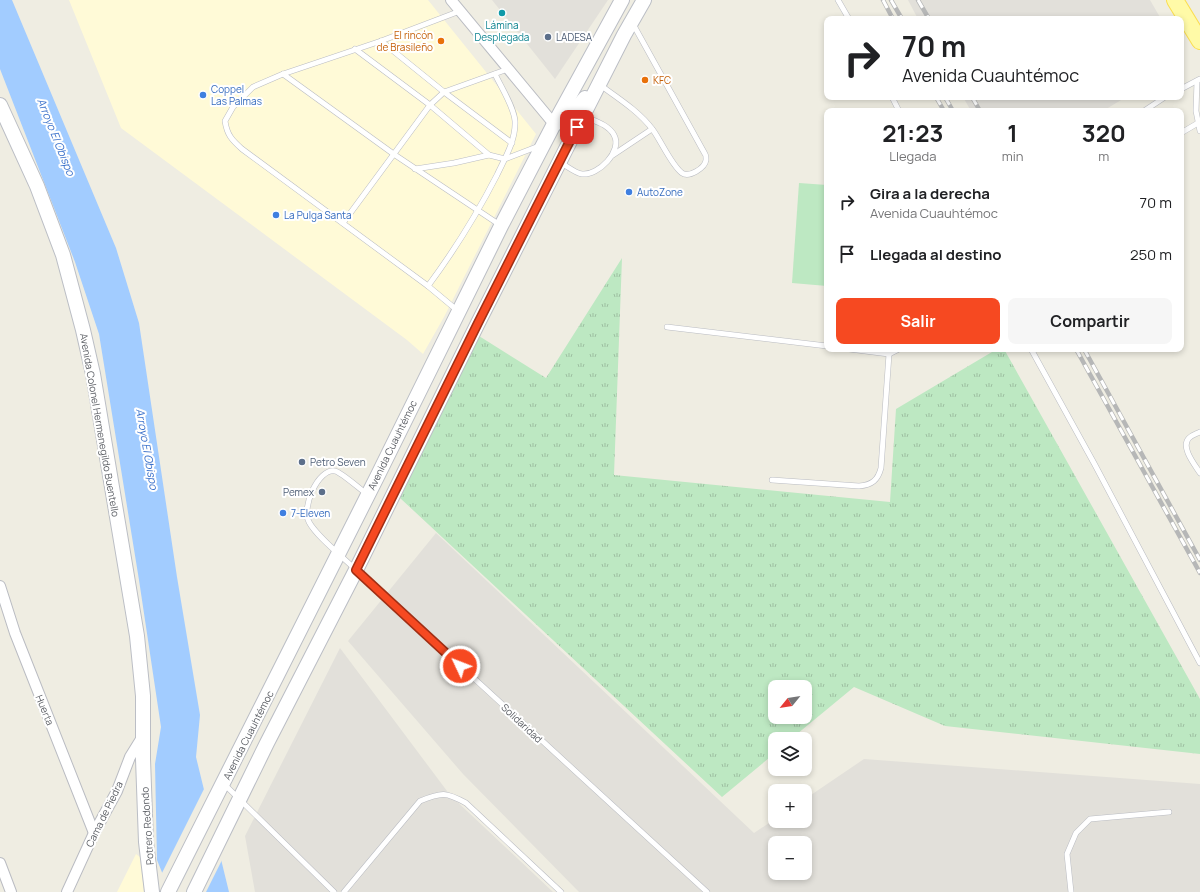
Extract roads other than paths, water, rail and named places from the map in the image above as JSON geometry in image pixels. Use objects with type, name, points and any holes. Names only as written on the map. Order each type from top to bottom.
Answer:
[{"type":"main road","name":"Avenida Cuauhtémoc","points":[[168,892],[368,495],[501,226],[554,124],[622,0]]},
{"type":"main road","name":"Avenida Cuauhtémoc","points":[[194,892],[270,736],[356,570],[478,323],[583,116],[644,0]]},
{"type":"main road","points":[[1176,3],[1200,41]]},
{"type":"main road","points":[[550,183],[550,165],[558,140],[558,133],[554,124],[567,119],[587,95],[599,85]]},
{"type":"main road","name":"Avenida Colonel Hermenegildo Buentello","points":[[0,105],[36,186],[63,255],[93,374],[138,636],[143,696],[143,736],[136,758]]},
{"type":"main road","name":"Potrero Redondo","points":[[136,758],[144,801],[146,842],[152,892]]},
{"type":"street","points":[[451,0],[554,124]]},
{"type":"street","name":"Huerta","points":[[0,586],[15,633],[94,833]]},
{"type":"street","name":"Cama de Piedra","points":[[67,892],[94,833],[136,758]]},
{"type":"street","points":[[0,863],[11,892]]},
{"type":"lane","points":[[838,0],[846,16]]},
{"type":"lane","points":[[458,311],[428,286],[242,149],[234,142],[227,132],[225,121],[233,107],[254,87],[283,74],[460,11]]},
{"type":"lane","points":[[599,85],[639,115],[652,129],[677,169],[683,174],[688,175],[703,166],[706,160],[706,154],[632,21]]},
{"type":"lane","points":[[381,40],[444,92],[512,143]]},
{"type":"lane","points":[[355,49],[430,105],[489,155],[505,159],[544,144]]},
{"type":"lane","points":[[343,223],[430,105],[444,92],[508,69]]},
{"type":"lane","points":[[283,74],[394,155],[501,226]]},
{"type":"lane","points":[[428,286],[454,251],[478,210],[512,143],[515,119],[495,74]]},
{"type":"lane","points":[[1184,88],[1199,80]]},
{"type":"lane","points":[[1199,80],[1196,112],[1200,131]]},
{"type":"lane","points":[[1148,108],[1160,100]]},
{"type":"lane","points":[[583,116],[606,126],[614,135],[617,145],[613,155]]},
{"type":"lane","points":[[1184,131],[1198,123]]},
{"type":"lane","points":[[560,163],[581,174],[588,174],[595,171],[606,163],[613,155],[652,129]]},
{"type":"lane","points":[[415,169],[454,163],[489,155]]},
{"type":"lane","points":[[668,327],[824,346]]},
{"type":"lane","points":[[873,352],[889,354],[893,352]]},
{"type":"lane","points":[[1033,352],[1095,465],[1200,663]]},
{"type":"lane","points":[[772,480],[859,486],[874,482],[879,475],[881,468],[889,354]]},
{"type":"lane","points":[[1200,432],[1189,438],[1186,443],[1186,448],[1200,471]]},
{"type":"lane","name":"Solidaridad","points":[[368,495],[336,471],[328,472],[322,475],[314,488],[307,505],[306,514],[308,521],[315,531],[356,570],[707,892]]},
{"type":"lane","points":[[220,790],[236,805],[272,833],[334,892]]},
{"type":"lane","points":[[344,892],[420,801],[435,795],[451,795],[466,803],[561,892]]},
{"type":"lane","points":[[1071,892],[1067,854],[1076,833],[1090,819],[1169,812]]},
{"type":"water","name":"Arroyo El Obispo","points":[[0,0],[12,0],[116,248],[139,323],[177,577],[200,715],[196,757],[229,892],[170,892],[157,860],[155,764],[161,727],[99,334],[75,262],[0,69]]},
{"type":"railway","points":[[883,0],[891,16]]},
{"type":"railway","points":[[891,0],[900,16]]},
{"type":"railway","points":[[918,0],[927,16]]},
{"type":"railway","points":[[938,100],[942,108]]},
{"type":"railway","points":[[947,100],[951,108]]},
{"type":"railway","points":[[974,100],[978,108]]},
{"type":"railway","points":[[1078,352],[1200,573]]},
{"type":"railway","points":[[1086,352],[1200,560]]},
{"type":"place","name":"Lámina Desplegada","points":[[502,13]]},
{"type":"place","name":"LADESA","points":[[548,37]]},
{"type":"place","name":"El rincón de Brasileño","points":[[441,41]]},
{"type":"place","name":"KFC","points":[[645,80]]},
{"type":"place","name":"Coppel Las Palmas","points":[[203,95]]},
{"type":"place","name":"AutoZone","points":[[629,192]]},
{"type":"place","name":"La Pulga Santa","points":[[276,215]]},
{"type":"place","name":"Petro Seven","points":[[302,462]]},
{"type":"place","name":"Pemex","points":[[322,492]]},
{"type":"place","name":"7-Eleven","points":[[283,513]]}]
